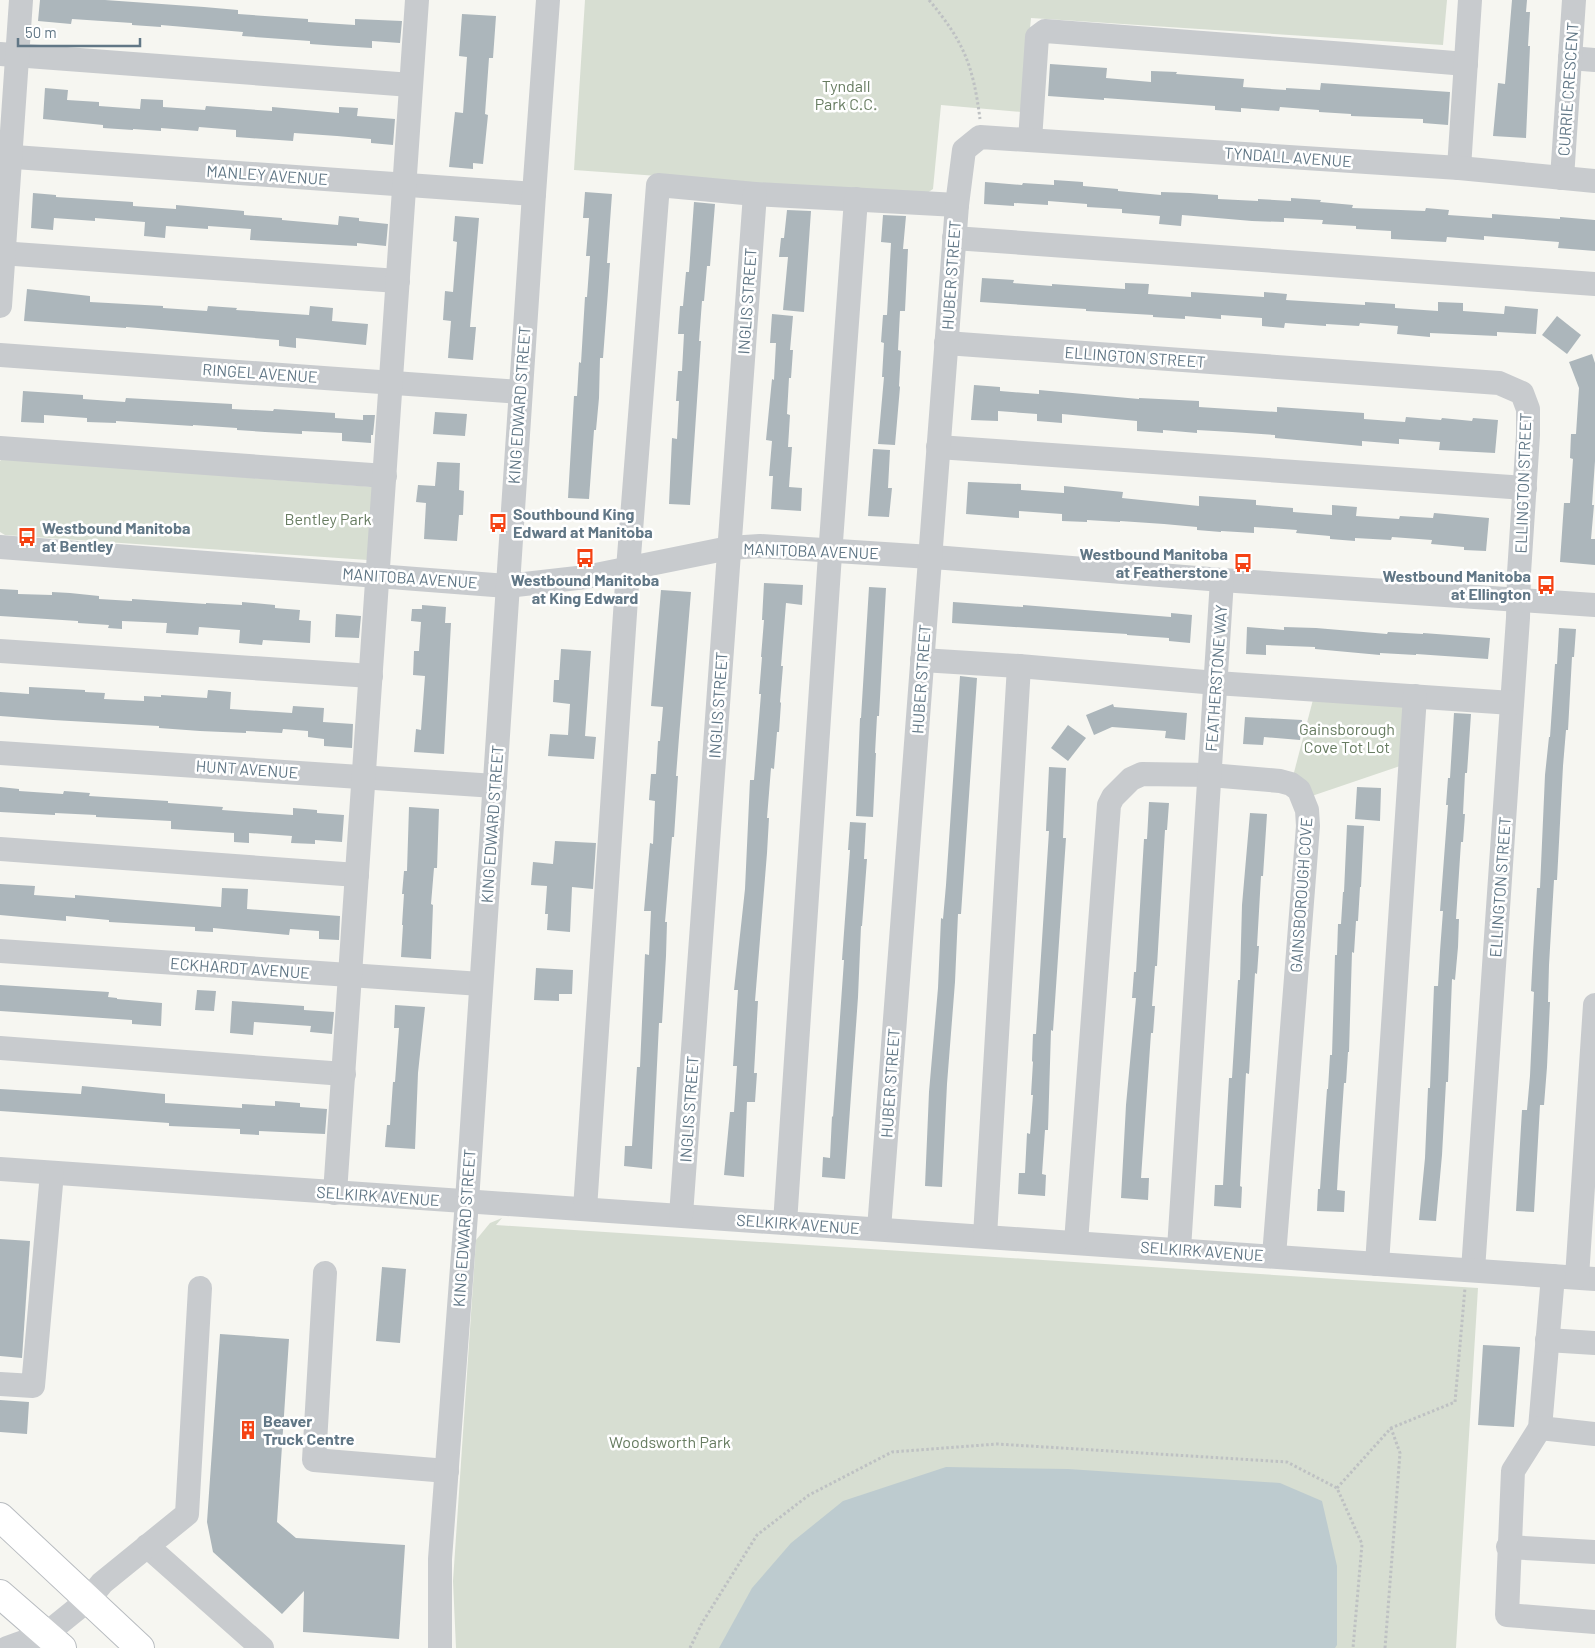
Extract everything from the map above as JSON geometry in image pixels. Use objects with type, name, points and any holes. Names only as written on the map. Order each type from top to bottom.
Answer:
[{"type":"main road","points":[[0,1517],[140,1648]]},
{"type":"main road","points":[[0,1594],[54,1641]]},
{"type":"street","points":[[0,306],[9,55],[21,0]]},
{"type":"street","points":[[336,1193],[418,0]]},
{"type":"street","name":"KING EDWARD STREET","points":[[440,1648],[440,1559],[467,1201],[520,392],[548,0]]},
{"type":"street","points":[[1459,168],[1470,0]]},
{"type":"street","name":"CURRIE CRESCENT","points":[[1562,178],[1574,0]]},
{"type":"street","points":[[1030,140],[1037,36],[1045,31],[1466,64]]},
{"type":"street","points":[[9,55],[412,86]]},
{"type":"street","points":[[1570,58],[1595,60]]},
{"type":"street","name":"TYNDALL AVENUE","points":[[980,137],[1459,168],[1595,181]]},
{"type":"street","name":"HUBER STREET","points":[[879,1229],[957,205],[964,150],[980,137]]},
{"type":"street","name":"MANLEY AVENUE","points":[[5,157],[534,194]]},
{"type":"street","points":[[585,1209],[628,569],[658,185],[755,194],[957,205]]},
{"type":"street","name":"INGLIS STREET","points":[[681,1216],[755,194]]},
{"type":"street","points":[[785,1223],[856,200]]},
{"type":"street","points":[[954,238],[1595,284]]},
{"type":"street","points":[[2,253],[398,281]]},
{"type":"street","name":"ELLINGTON STREET","points":[[946,343],[1499,383],[1522,394],[1528,409],[1519,600],[1470,1270]]},
{"type":"street","name":"RINGEL AVENUE","points":[[0,355],[520,392]]},
{"type":"street","points":[[938,447],[1525,488]]},
{"type":"street","points":[[0,448],[385,476]]},
{"type":"street","name":"MANITOBA AVENUE","points":[[0,547],[507,586],[586,577],[729,548],[760,546],[930,556],[1222,580],[1595,605]]},
{"type":"street","name":"FEATHERSTONE WAY","points":[[1179,1250],[1222,580]]},
{"type":"street","points":[[0,651],[371,676]]},
{"type":"street","points":[[922,660],[1019,666],[1216,683],[1512,703]]},
{"type":"street","points":[[985,1236],[1019,666]]},
{"type":"street","points":[[1377,1264],[1415,696]]},
{"type":"street","name":"HUNT AVENUE","points":[[0,753],[494,786]]},
{"type":"street","name":"GAINSBOROUGH COVE","points":[[1076,1242],[1109,805],[1113,797],[1131,779],[1142,774],[1210,775],[1280,780],[1291,784],[1299,790],[1307,810],[1308,826],[1274,1256]]},
{"type":"street","points":[[0,849],[357,875]]},
{"type":"street","name":"ECKHARDT AVENUE","points":[[0,951],[481,984]]},
{"type":"street","points":[[1586,1278],[1595,1005]]},
{"type":"street","points":[[0,1048],[344,1074]]},
{"type":"street","name":"SELKIRK AVENUE","points":[[0,1169],[1586,1278]]},
{"type":"street","points":[[0,1384],[33,1386],[52,1173]]},
{"type":"street","points":[[325,1273],[314,1460],[447,1471]]},
{"type":"street","points":[[1553,1276],[1540,1428],[1512,1471],[1506,1615],[1595,1622]]},
{"type":"street","points":[[7,1648],[54,1641],[102,1583],[187,1514],[200,1288]]},
{"type":"street","points":[[1547,1340],[1595,1343]]},
{"type":"street","points":[[1540,1428],[1595,1434]]},
{"type":"street","points":[[147,1546],[262,1648]]},
{"type":"street","points":[[1508,1547],[1595,1552]]},
{"type":"path","points":[[929,0],[946,21],[967,56],[975,85],[981,126],[980,137]]},
{"type":"path","points":[[1337,1488],[1391,1428],[1455,1402],[1470,1270]]},
{"type":"path","points":[[1385,1648],[1400,1453],[1391,1428]]},
{"type":"path","points":[[690,1648],[702,1623],[757,1535],[809,1495],[892,1452],[997,1444],[1287,1462],[1337,1488],[1362,1544],[1353,1648]]},
{"type":"green space","name":"Tyndall Park C.C.","points":[[585,0],[1447,0],[1443,45],[1031,18],[1022,112],[941,105],[933,189],[924,195],[574,170]]},
{"type":"green space","name":"Bentley Park","points":[[2,459],[374,487],[368,560],[5,535],[0,532],[0,461]]},
{"type":"green space","name":"Gainsborough Cove Tot Lot","points":[[1315,692],[1408,707],[1403,765],[1303,799],[1291,784]]},
{"type":"green space","name":"Woodsworth Park","points":[[502,1218],[496,1225],[1478,1288],[1456,1648],[456,1648],[453,1581],[476,1240],[490,1223]]},
{"type":"shaded area","points":[[946,1467],[1068,1469],[1280,1483],[1322,1501],[1337,1566],[1337,1645],[1335,1648],[719,1648],[752,1588],[791,1543],[843,1501]]},
{"type":"building","points":[[40,0],[105,0],[204,7],[238,10],[238,14],[308,19],[308,22],[355,25],[355,19],[402,21],[400,43],[372,41],[372,48],[310,44],[310,41],[242,36],[243,32],[161,25],[161,27],[72,19],[71,24],[38,21]]},
{"type":"building","points":[[1512,0],[1527,0],[1526,12],[1530,12],[1526,138],[1493,136],[1498,83],[1505,84]]},
{"type":"building","points":[[462,14],[496,16],[493,58],[489,58],[485,114],[488,115],[483,164],[473,163],[473,169],[449,167],[455,112],[463,113],[467,57],[459,56]]},
{"type":"building","points":[[1050,64],[1107,68],[1106,78],[1151,82],[1151,71],[1244,79],[1243,87],[1320,90],[1321,83],[1450,92],[1448,125],[1423,123],[1423,119],[1351,116],[1351,114],[1280,107],[1279,111],[1241,108],[1241,112],[1215,110],[1215,106],[1048,96]]},
{"type":"building","points":[[45,88],[68,90],[67,100],[99,102],[99,106],[140,109],[141,99],[163,100],[163,107],[205,110],[206,106],[272,111],[272,107],[339,113],[339,107],[358,108],[357,116],[395,119],[393,145],[371,143],[371,139],[337,136],[294,133],[293,141],[236,137],[236,130],[199,127],[198,131],[161,128],[161,131],[133,130],[103,128],[103,125],[43,119]]},
{"type":"building","points":[[1054,180],[1083,182],[1083,186],[1161,195],[1161,192],[1190,193],[1218,195],[1218,199],[1258,201],[1258,199],[1291,201],[1291,198],[1353,205],[1352,208],[1425,211],[1426,208],[1449,210],[1448,215],[1492,218],[1492,214],[1595,220],[1595,251],[1558,248],[1559,242],[1484,236],[1484,240],[1447,237],[1446,242],[1391,239],[1391,231],[1356,229],[1356,226],[1322,224],[1323,220],[1284,218],[1284,222],[1252,221],[1182,215],[1181,226],[1159,224],[1160,216],[1122,213],[1122,209],[1087,207],[1087,204],[1048,201],[1048,205],[1014,203],[1014,206],[984,204],[985,182],[1054,185]]},
{"type":"building","points":[[585,192],[612,194],[607,263],[610,263],[603,358],[600,358],[599,398],[596,430],[594,430],[589,499],[568,498],[574,396],[577,396],[579,362],[581,363],[585,297],[587,297],[590,256],[586,256],[589,218],[583,218]]},
{"type":"building","points":[[33,193],[56,195],[56,197],[133,202],[133,206],[176,209],[176,205],[244,211],[244,215],[338,225],[339,216],[359,218],[359,221],[388,224],[386,246],[357,243],[357,246],[250,240],[251,229],[208,226],[208,229],[166,226],[165,238],[144,236],[145,222],[95,218],[95,221],[54,218],[53,230],[31,228]]},
{"type":"building","points":[[694,202],[715,204],[710,266],[707,266],[704,301],[702,301],[690,505],[669,504],[672,438],[677,439],[679,401],[676,401],[678,371],[682,371],[684,334],[678,334],[680,306],[683,306],[686,272],[689,272]]},
{"type":"building","points":[[787,210],[811,211],[804,312],[783,310],[788,257],[779,257],[781,238],[784,238]]},
{"type":"building","points":[[883,215],[906,216],[903,249],[908,249],[905,311],[900,311],[898,350],[901,351],[900,387],[895,445],[878,444],[884,377],[882,377],[884,343],[881,342],[883,315],[887,315],[891,243],[881,242]]},
{"type":"building","points":[[455,216],[479,218],[470,327],[476,327],[473,360],[448,358],[451,321],[443,320],[445,291],[453,292],[457,242],[453,241]]},
{"type":"building","points":[[982,278],[1014,280],[1013,283],[1052,286],[1052,284],[1125,289],[1125,283],[1149,284],[1148,294],[1191,297],[1191,292],[1264,297],[1264,292],[1287,294],[1286,300],[1365,305],[1365,302],[1395,304],[1395,308],[1438,311],[1438,302],[1463,303],[1463,311],[1504,314],[1505,306],[1538,309],[1536,334],[1497,332],[1497,336],[1430,333],[1430,337],[1397,334],[1398,326],[1360,323],[1359,326],[1326,324],[1326,326],[1285,323],[1284,328],[1262,326],[1262,318],[1221,315],[1221,319],[1185,316],[1185,319],[1086,311],[1086,309],[980,302]]},
{"type":"building","points":[[27,289],[90,296],[90,302],[163,306],[163,308],[207,311],[208,306],[309,315],[310,306],[333,308],[332,321],[368,324],[366,345],[296,338],[296,348],[279,346],[279,340],[126,327],[24,321]]},
{"type":"building","points":[[772,314],[793,316],[790,350],[793,350],[787,414],[790,415],[788,447],[792,447],[789,487],[802,488],[801,511],[771,509],[773,476],[769,476],[772,441],[766,440],[772,379],[774,380],[776,343],[770,343]]},
{"type":"building","points":[[1557,316],[1581,335],[1567,354],[1542,335]]},
{"type":"building","points":[[1592,354],[1595,363],[1595,461],[1591,539],[1595,539],[1595,565],[1560,562],[1564,503],[1570,503],[1573,459],[1570,458],[1571,434],[1576,434],[1579,388],[1569,362]]},
{"type":"building","points":[[974,385],[1000,387],[1000,391],[1039,394],[1039,390],[1139,399],[1199,401],[1199,407],[1277,412],[1277,407],[1364,413],[1364,419],[1405,422],[1406,417],[1441,420],[1442,418],[1472,421],[1473,418],[1498,420],[1495,453],[1439,450],[1440,442],[1399,439],[1399,444],[1362,441],[1362,446],[1275,438],[1275,435],[1232,432],[1197,430],[1197,433],[1163,430],[1163,433],[1137,431],[1137,421],[1062,414],[1062,423],[1037,421],[1037,414],[998,411],[998,421],[971,420]]},
{"type":"building","points":[[23,391],[83,395],[83,399],[125,402],[126,398],[232,404],[232,409],[273,411],[274,409],[335,413],[335,418],[363,420],[363,415],[375,415],[371,443],[342,441],[342,433],[302,431],[302,434],[193,425],[116,421],[116,423],[87,422],[87,418],[44,415],[44,423],[21,422]]},
{"type":"building","points":[[435,412],[467,414],[465,436],[433,434]]},
{"type":"building","points":[[873,449],[890,450],[888,488],[892,488],[889,517],[868,516]]},
{"type":"building","points":[[437,462],[460,463],[459,490],[464,491],[463,515],[459,515],[457,541],[424,539],[426,503],[416,502],[418,485],[435,486]]},
{"type":"building","points":[[968,482],[1021,484],[1021,490],[1064,493],[1064,486],[1123,492],[1122,498],[1199,506],[1199,496],[1256,500],[1256,505],[1293,508],[1293,512],[1332,515],[1332,505],[1357,507],[1356,516],[1399,519],[1400,516],[1433,518],[1434,513],[1489,518],[1486,551],[1464,550],[1464,547],[1431,544],[1432,540],[1392,537],[1391,540],[1355,538],[1355,541],[1330,539],[1330,536],[1296,533],[1297,530],[1254,527],[1254,533],[1221,532],[1197,530],[1197,527],[1164,524],[1087,520],[1087,522],[1062,521],[1062,514],[1019,511],[1019,518],[966,514]]},
{"type":"building","points":[[764,583],[803,585],[802,605],[786,603],[781,666],[783,666],[779,732],[777,732],[774,769],[771,768],[767,818],[769,818],[767,853],[755,1001],[758,1001],[754,1073],[757,1073],[755,1102],[747,1102],[744,1177],[724,1175],[730,1112],[734,1112],[737,1066],[733,1066],[738,990],[734,990],[745,889],[750,780],[754,780],[761,694],[759,694],[764,620],[762,620]]},
{"type":"building","points":[[869,587],[886,588],[879,716],[877,716],[873,817],[856,816],[860,718]]},
{"type":"building","points":[[0,589],[18,590],[18,594],[52,595],[52,592],[70,593],[99,596],[99,599],[132,601],[132,599],[242,605],[242,602],[275,605],[275,608],[300,610],[299,620],[311,621],[310,643],[263,640],[262,645],[239,643],[240,630],[199,627],[198,635],[166,633],[167,623],[122,621],[122,629],[108,628],[109,625],[78,623],[78,621],[0,616]]},
{"type":"building","points":[[661,590],[691,592],[676,776],[678,776],[674,837],[672,837],[665,922],[667,922],[666,956],[662,1023],[659,1023],[652,1169],[624,1166],[625,1146],[632,1146],[637,1067],[640,1067],[645,954],[649,955],[651,911],[644,911],[650,843],[653,844],[655,801],[649,800],[651,774],[656,774],[663,707],[651,706]]},
{"type":"building","points":[[953,602],[1023,607],[1023,605],[1171,617],[1171,613],[1192,615],[1190,643],[1169,641],[1169,638],[1127,634],[952,623]]},
{"type":"building","points":[[422,605],[446,607],[445,623],[451,623],[444,754],[414,752],[416,729],[421,730],[425,676],[413,675],[414,651],[419,651],[421,622],[411,621],[412,609],[422,609]]},
{"type":"building","points":[[336,614],[361,616],[359,638],[335,637]]},
{"type":"building","points":[[1247,627],[1284,630],[1284,627],[1316,628],[1387,634],[1388,632],[1423,633],[1490,638],[1488,659],[1416,654],[1380,653],[1380,655],[1315,649],[1315,647],[1266,645],[1266,655],[1246,654]]},
{"type":"building","points":[[1559,628],[1576,629],[1574,657],[1572,657],[1568,730],[1566,730],[1563,766],[1557,880],[1554,880],[1549,965],[1548,1002],[1550,1002],[1547,1067],[1544,1105],[1540,1105],[1534,1212],[1516,1211],[1522,1110],[1527,1110],[1530,1076],[1534,992],[1531,991],[1537,888],[1540,888],[1545,775]]},
{"type":"building","points":[[561,649],[591,651],[585,736],[596,737],[594,759],[548,756],[550,734],[568,735],[570,704],[553,702],[554,680],[559,680]]},
{"type":"building","points":[[960,676],[977,678],[961,914],[958,914],[942,1187],[925,1186],[929,1092],[938,988],[941,918],[943,919],[946,885]]},
{"type":"building","points":[[29,687],[85,690],[85,692],[105,693],[104,699],[144,701],[144,696],[161,697],[161,695],[207,698],[208,690],[231,692],[230,709],[292,713],[293,706],[324,708],[323,722],[353,724],[352,748],[324,746],[324,739],[308,737],[308,731],[283,729],[282,733],[246,731],[246,733],[200,731],[159,728],[159,726],[0,716],[0,692],[29,694]]},
{"type":"building","points":[[1113,704],[1114,707],[1187,713],[1185,740],[1165,738],[1166,731],[1112,727],[1094,735],[1086,715]]},
{"type":"building","points":[[1454,713],[1471,714],[1467,773],[1465,773],[1463,814],[1465,814],[1463,842],[1461,842],[1456,919],[1459,919],[1458,947],[1455,980],[1452,979],[1448,1082],[1446,1082],[1436,1221],[1419,1220],[1425,1158],[1428,1088],[1430,1088],[1434,986],[1438,986],[1443,911],[1440,911],[1448,805],[1446,805],[1448,778],[1450,778]]},
{"type":"building","points":[[1245,717],[1302,720],[1300,740],[1264,737],[1263,745],[1243,744]]},
{"type":"building","points":[[1068,725],[1086,738],[1068,761],[1051,748]]},
{"type":"building","points":[[1049,767],[1066,768],[1063,838],[1066,838],[1053,1031],[1051,1030],[1048,1130],[1045,1130],[1042,1174],[1046,1175],[1045,1196],[1018,1194],[1019,1173],[1025,1173],[1027,1133],[1030,1134],[1033,1095],[1031,1095],[1033,1034],[1036,1034],[1049,831],[1046,831]]},
{"type":"building","points":[[0,787],[19,789],[19,791],[63,794],[64,791],[90,793],[89,796],[168,801],[168,803],[223,807],[222,810],[293,815],[293,808],[317,810],[317,813],[344,815],[342,842],[315,840],[315,844],[291,843],[292,836],[249,833],[249,843],[234,842],[234,833],[171,829],[171,821],[96,817],[96,815],[0,812]]},
{"type":"building","points":[[1357,787],[1381,788],[1380,821],[1355,819]]},
{"type":"building","points":[[1149,802],[1169,803],[1167,830],[1165,830],[1157,966],[1155,966],[1152,1006],[1155,1006],[1153,1033],[1151,1033],[1141,1178],[1149,1178],[1148,1200],[1121,1198],[1126,1105],[1136,998],[1132,998],[1134,972],[1136,972],[1144,839],[1147,839]]},
{"type":"building","points":[[409,807],[439,809],[437,868],[434,868],[431,904],[433,905],[431,959],[401,957],[404,894],[402,894],[404,871],[407,871]]},
{"type":"building","points":[[1250,813],[1267,814],[1263,876],[1261,876],[1257,946],[1259,946],[1257,974],[1255,973],[1249,1074],[1246,1073],[1240,1186],[1242,1187],[1241,1208],[1214,1206],[1215,1185],[1223,1185],[1229,1078],[1232,1078],[1238,980],[1240,980],[1242,905]]},
{"type":"building","points":[[850,822],[866,823],[864,859],[867,859],[845,1179],[822,1177],[823,1157],[830,1158],[844,960],[842,960],[850,850],[848,850]]},
{"type":"building","points":[[1347,825],[1364,826],[1358,921],[1356,921],[1354,953],[1352,952],[1349,1052],[1346,1083],[1344,1083],[1337,1190],[1345,1191],[1344,1212],[1317,1211],[1330,1055],[1332,1055],[1335,955],[1337,955],[1338,924],[1341,924],[1344,892]]},
{"type":"building","points":[[555,841],[596,843],[593,889],[572,887],[570,932],[547,930],[548,914],[545,914],[547,886],[531,885],[533,862],[553,864]]},
{"type":"building","points":[[0,884],[35,886],[34,895],[75,898],[75,895],[221,907],[222,888],[248,889],[247,909],[340,916],[339,940],[319,939],[319,931],[290,929],[289,935],[213,928],[213,932],[195,931],[195,927],[109,922],[109,920],[66,916],[66,921],[0,915]]},
{"type":"building","points":[[536,968],[573,970],[572,994],[559,994],[559,1001],[534,1000]]},
{"type":"building","points":[[0,985],[109,992],[108,997],[117,999],[162,1003],[161,1026],[132,1024],[132,1020],[0,1011]]},
{"type":"building","points":[[197,990],[216,991],[214,1011],[195,1010]]},
{"type":"building","points":[[232,1001],[304,1006],[304,1010],[334,1012],[332,1034],[310,1032],[311,1026],[254,1022],[253,1035],[230,1033]]},
{"type":"building","points":[[395,1005],[425,1007],[418,1073],[415,1149],[385,1147],[387,1125],[390,1125],[399,1028],[394,1028]]},
{"type":"building","points":[[82,1086],[165,1094],[165,1103],[242,1108],[242,1104],[275,1106],[275,1101],[300,1103],[300,1107],[327,1109],[325,1134],[259,1131],[259,1135],[240,1134],[240,1129],[169,1126],[169,1123],[0,1111],[0,1089],[81,1094]]},
{"type":"building","points":[[0,1239],[30,1241],[22,1358],[0,1356]]},
{"type":"building","points":[[382,1267],[406,1269],[400,1343],[376,1341]]},
{"type":"building","name":"Beaver Truck Centre","points":[[220,1334],[289,1339],[277,1522],[296,1538],[405,1545],[399,1639],[303,1632],[304,1591],[282,1614],[213,1552],[207,1522]]},
{"type":"building","points":[[1483,1345],[1520,1347],[1514,1427],[1478,1425]]},
{"type":"building","points":[[0,1400],[29,1402],[27,1434],[0,1432]]},
{"type":"place","name":"Southbound King Edward at Manitoba","points":[[498,523]]},
{"type":"place","name":"Westbound Manitoba at Bentley","points":[[27,537]]},
{"type":"place","name":"Westbound Manitoba at King Edward","points":[[585,558]]},
{"type":"place","name":"Westbound Manitoba at Featherstone","points":[[1243,563]]},
{"type":"place","name":"Westbound Manitoba at Ellington","points":[[1546,585]]},
{"type":"place","name":"Beaver Truck Centre","points":[[248,1430]]}]
